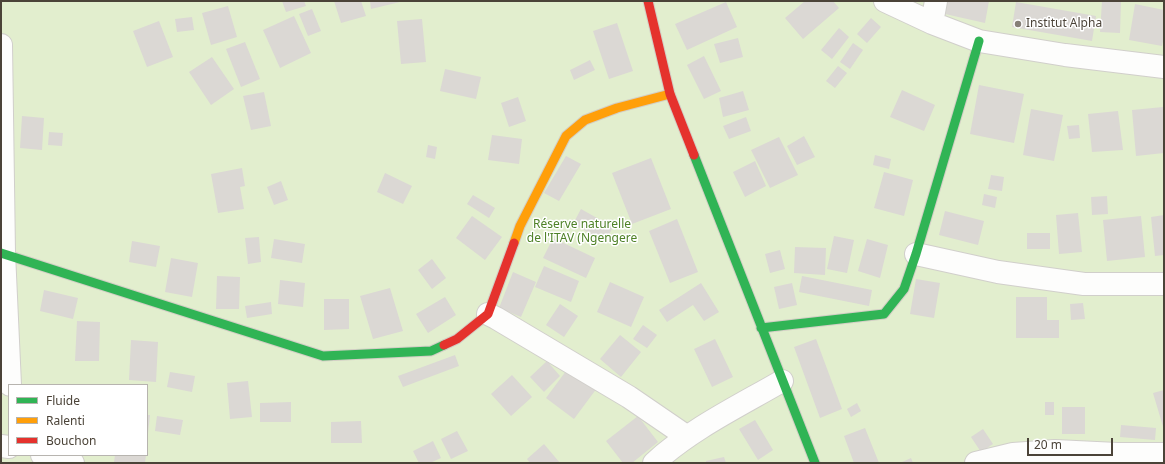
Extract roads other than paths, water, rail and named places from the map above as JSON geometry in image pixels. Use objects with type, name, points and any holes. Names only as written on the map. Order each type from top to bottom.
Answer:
[{"type":"street","points":[[648,1],[670,94],[815,463]]},
{"type":"street","points":[[885,1],[932,23],[979,41],[1065,55],[1164,67]]},
{"type":"street","points":[[932,23],[936,1]]},
{"type":"street","points":[[761,328],[884,314],[904,289],[916,254],[979,41]]},
{"type":"street","points":[[1,45],[2,253],[10,384]]},
{"type":"street","points":[[2,253],[323,356],[431,351],[457,339],[488,314],[520,226],[566,136],[585,120],[617,108],[670,94]]},
{"type":"street","points":[[916,254],[998,272],[1084,284],[1164,284]]},
{"type":"street","points":[[488,314],[629,397],[686,436]]},
{"type":"street","points":[[654,463],[686,436],[782,381]]},
{"type":"street","points":[[976,463],[1013,454],[1055,451],[1117,454],[1164,454]]},
{"type":"street","points":[[46,456],[73,463]]},
{"type":"place","name":"Institut Alpha","points":[[1018,24]]},
{"type":"park label","name":"Réserve naturelle de l'ITAV (Ngengere","points":[[582,232]]}]
